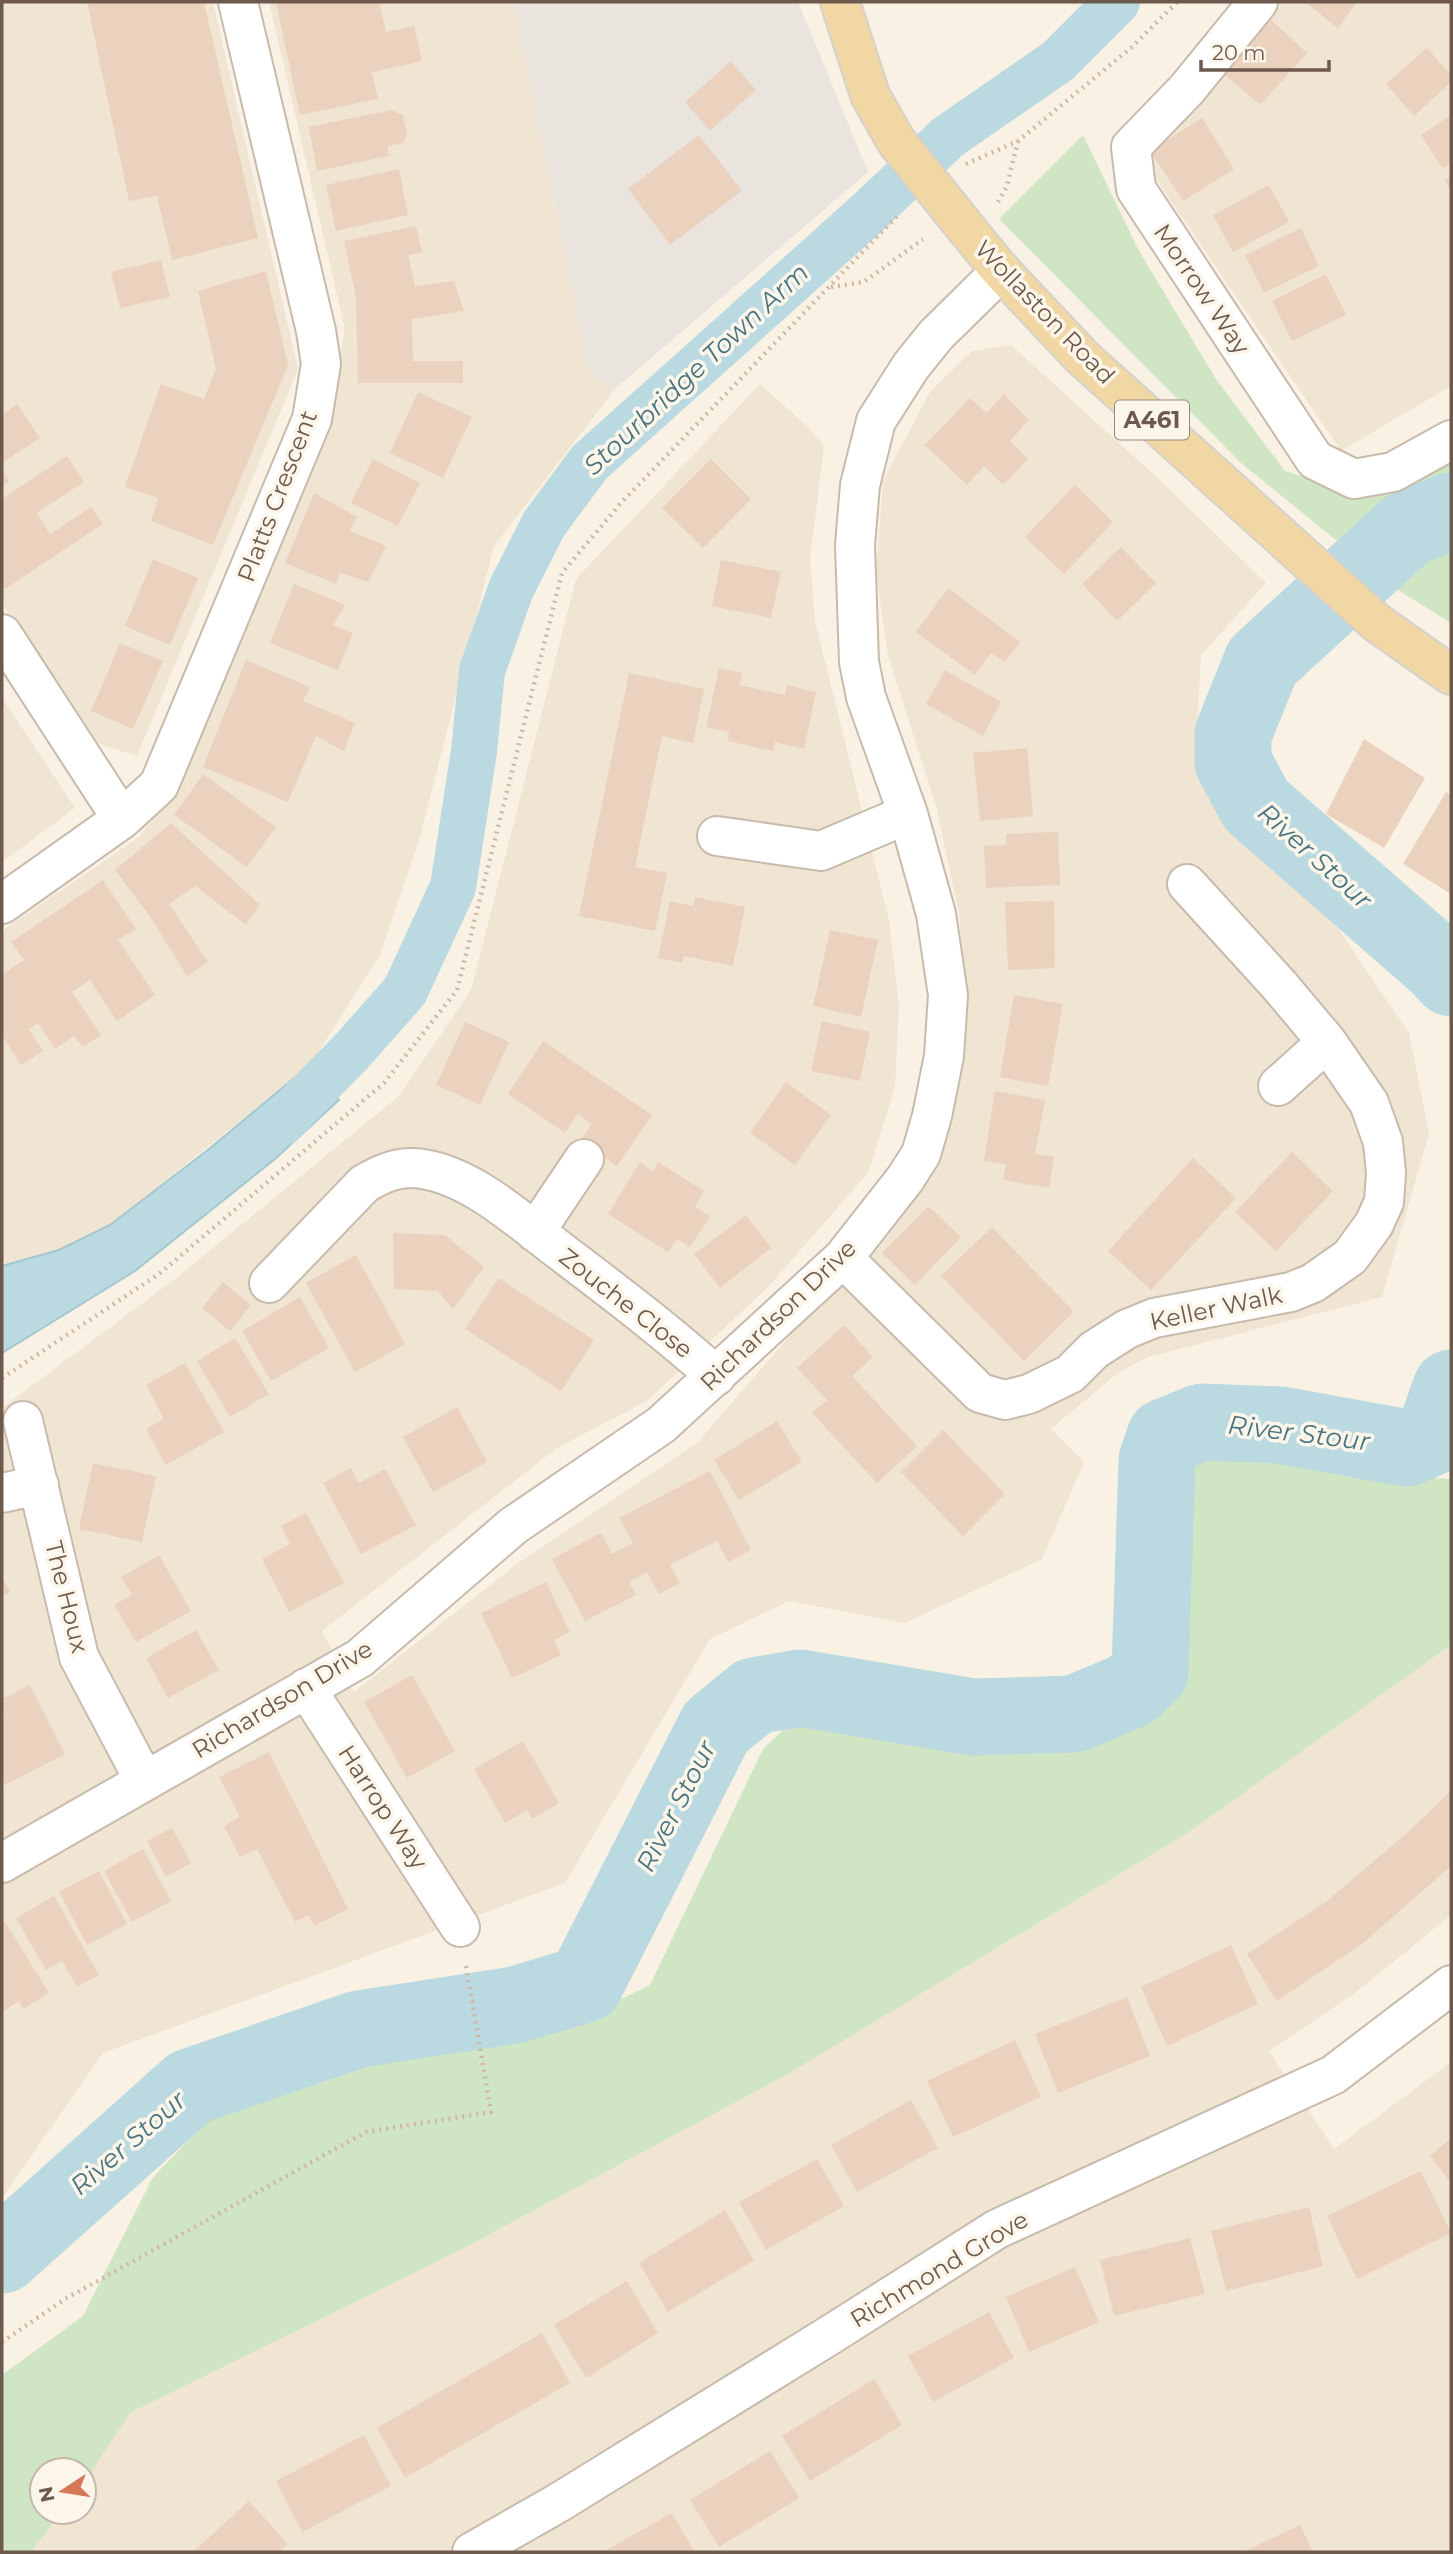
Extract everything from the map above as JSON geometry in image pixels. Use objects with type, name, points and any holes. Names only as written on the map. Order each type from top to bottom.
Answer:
[{"type":"main road","name":"Wollaston Road","points":[[840,2],[870,95],[896,141],[982,220],[1001,271],[1082,357],[1309,563],[1377,623],[1451,675]]},
{"type":"street","name":"Platts Crescent","points":[[2,904],[122,819],[159,785],[312,419],[321,364],[316,331],[239,2]]},
{"type":"street","name":"Morrow Way","points":[[1258,2],[1187,89],[1131,147],[1136,189],[1315,460],[1354,479],[1393,472],[1451,440]]},
{"type":"street","name":"Richardson Drive","points":[[2,1863],[360,1658],[513,1526],[661,1425],[716,1376],[843,1258],[905,1179],[921,1154],[944,1056],[948,995],[938,927],[908,814],[866,697],[859,662],[855,545],[860,485],[876,421],[911,366],[936,335],[1001,271]]},
{"type":"street","points":[[2,634],[122,819]]},
{"type":"street","points":[[717,836],[821,851],[908,814]]},
{"type":"street","name":"Keller Walk","points":[[843,1258],[980,1393],[1005,1400],[1029,1394],[1070,1374],[1094,1350],[1127,1329],[1154,1318],[1291,1292],[1313,1283],[1350,1257],[1374,1224],[1384,1202],[1386,1173],[1383,1142],[1370,1103],[1326,1042],[1279,985],[1187,884]]},
{"type":"street","points":[[1278,1086],[1326,1042]]},
{"type":"street","name":"Zouche Close","points":[[535,1232],[584,1159]]},
{"type":"street","name":"Zouche Close","points":[[269,1283],[363,1184],[383,1173],[404,1168],[422,1168],[466,1182],[668,1333],[716,1376]]},
{"type":"street","name":"The Houx","points":[[23,1421],[79,1657],[144,1780]]},
{"type":"street","points":[[2,1493],[39,1485]]},
{"type":"street","name":"Harrop Way","points":[[306,1688],[460,1927]]},
{"type":"street","name":"Richmond Grove","points":[[472,2552],[558,2503],[997,2229],[1333,2075],[1451,1986]]},
{"type":"path","points":[[960,166],[1018,141],[1132,47],[1177,2]]},
{"type":"path","points":[[982,220],[1007,186],[1018,141]]},
{"type":"path","points":[[2,1378],[159,1274],[384,1083],[457,990],[562,572],[620,504],[906,208]]},
{"type":"path","points":[[830,287],[864,282],[926,237]]},
{"type":"path","points":[[2,2342],[65,2299],[366,2132],[491,2112],[468,1977]]},
{"type":"shaded area","points":[[2,2],[213,2],[298,369],[137,756],[93,742],[2,603]]},
{"type":"shaded area","points":[[269,2],[514,2],[589,372],[616,388],[494,546],[420,837],[380,955],[310,1065],[110,1225],[59,1250],[2,1266],[2,931],[139,837],[174,793],[326,427],[345,329]]},
{"type":"shaded area","points":[[514,2],[798,2],[868,172],[616,388],[589,372]]},
{"type":"shaded area","points":[[1270,2],[1451,2],[1451,386],[1341,451],[1137,151]]},
{"type":"shaded area","points":[[1011,345],[1163,483],[1266,583],[1201,655],[1196,742],[1229,815],[1339,930],[1409,1033],[1429,1134],[1382,1297],[1148,1357],[1119,1372],[1051,1429],[1084,1462],[1042,1559],[905,1623],[789,1601],[710,1639],[565,1883],[103,2053],[2,2198],[2,1408],[175,1279],[399,1096],[471,990],[576,579],[760,384],[807,426],[824,446],[810,559],[815,621],[889,920],[899,1006],[895,1087],[868,1173],[768,1287],[647,1401],[557,1448],[322,1631],[354,1692],[514,1566],[697,1443],[923,1182],[946,1138],[964,1061],[967,1000],[959,913],[936,806],[888,656],[876,573],[883,481],[930,392],[972,351]]},
{"type":"shaded area","points":[[2,698],[75,808],[2,862]]},
{"type":"shaded area","points":[[1451,1645],[1451,1915],[1355,1993],[1269,2051],[1334,2149],[1451,2062],[1451,2552],[31,2552],[51,2526],[98,2526],[98,2462],[130,2413],[464,2248],[788,2074],[1186,1834]]},
{"type":"green space","points":[[1083,135],[1138,249],[1216,379],[1285,471],[1361,494],[1451,456],[1451,623],[1398,590],[1242,464],[999,219]]},
{"type":"green space","points":[[1217,1446],[1359,1461],[1431,1478],[1451,1479],[1451,1645],[1186,1834],[788,2074],[464,2248],[130,2413],[98,2462],[98,2456],[28,2456],[28,2526],[51,2526],[31,2552],[2,2552],[2,2375],[83,2316],[153,2177],[219,2109],[365,2048],[549,2034],[650,1985],[763,1749],[807,1707],[938,1734],[1112,1723],[1161,1680],[1173,1485]]},
{"type":"water","points":[[310,1065],[339,1100],[275,1159],[135,1271],[2,1353],[2,1266],[59,1250],[110,1225],[209,1149]]},
{"type":"building","points":[[87,2],[204,2],[258,238],[172,260],[157,196],[129,201]]},
{"type":"building","points":[[276,2],[379,2],[386,32],[414,26],[422,61],[372,72],[378,99],[300,115]]},
{"type":"building","points":[[1305,2],[1357,2],[1338,28]]},
{"type":"building","points":[[1266,15],[1307,53],[1260,105],[1218,69]]},
{"type":"building","points":[[1427,48],[1451,75],[1451,82],[1414,116],[1386,84]]},
{"type":"building","points":[[731,61],[756,90],[710,131],[685,102]]},
{"type":"building","points":[[391,110],[403,115],[407,134],[403,143],[387,146],[389,156],[317,171],[309,127]]},
{"type":"building","points":[[1451,115],[1451,163],[1443,169],[1421,135]]},
{"type":"building","points":[[1202,118],[1234,169],[1183,201],[1150,151]]},
{"type":"building","points":[[699,135],[742,191],[670,245],[628,189]]},
{"type":"building","points":[[399,169],[408,215],[336,231],[326,185]]},
{"type":"building","points":[[1451,177],[1451,193],[1445,180]]},
{"type":"building","points":[[1269,185],[1289,222],[1233,252],[1213,215]]},
{"type":"building","points":[[416,226],[422,252],[408,255],[415,286],[454,281],[464,311],[412,319],[413,361],[463,361],[463,383],[358,383],[356,298],[344,241]]},
{"type":"building","points":[[1301,228],[1319,266],[1264,293],[1245,255]]},
{"type":"building","points":[[161,260],[170,297],[120,308],[111,272]]},
{"type":"building","points":[[266,271],[288,365],[213,545],[151,521],[158,498],[125,487],[161,384],[204,399],[216,369],[198,291]]},
{"type":"building","points":[[1326,274],[1346,315],[1292,341],[1272,301]]},
{"type":"building","points":[[418,392],[472,417],[443,478],[390,453]]},
{"type":"building","points":[[1004,394],[1029,420],[1010,441],[1028,459],[1003,485],[984,466],[967,485],[925,445],[970,398],[986,413]]},
{"type":"building","points":[[17,404],[40,438],[2,463],[2,415]]},
{"type":"building","points":[[67,456],[84,482],[37,513],[50,534],[91,507],[103,524],[5,589],[2,584],[2,499]]},
{"type":"building","points":[[373,459],[420,483],[398,526],[351,503]]},
{"type":"building","points":[[711,459],[751,499],[703,548],[662,508]]},
{"type":"building","points":[[2,471],[9,481],[2,486]]},
{"type":"building","points":[[1075,485],[1113,522],[1064,574],[1025,537]]},
{"type":"building","points":[[314,493],[357,517],[350,531],[386,546],[368,582],[340,573],[336,584],[285,563]]},
{"type":"building","points":[[1121,547],[1156,583],[1117,621],[1082,584]]},
{"type":"building","points":[[153,559],[198,578],[170,645],[125,626]]},
{"type":"building","points":[[721,560],[781,572],[771,618],[712,606]]},
{"type":"building","points":[[294,584],[345,605],[333,625],[353,633],[338,670],[270,643]]},
{"type":"building","points":[[948,588],[1020,642],[1005,662],[991,653],[975,675],[916,632]]},
{"type":"building","points":[[120,643],[163,661],[133,729],[91,711]]},
{"type":"building","points":[[246,660],[310,687],[303,701],[355,723],[344,751],[316,736],[288,802],[203,767]]},
{"type":"building","points":[[719,668],[742,673],[740,685],[785,695],[787,685],[816,692],[804,749],[775,742],[773,751],[728,741],[729,732],[706,727]]},
{"type":"building","points":[[945,670],[1001,702],[983,736],[926,704]]},
{"type":"building","points":[[629,673],[704,689],[693,743],[662,736],[635,867],[667,873],[655,931],[579,916]]},
{"type":"building","points":[[1364,739],[1425,778],[1384,848],[1326,814]]},
{"type":"building","points":[[1027,748],[1033,816],[980,821],[973,753]]},
{"type":"building","points":[[203,774],[276,827],[247,867],[174,815]]},
{"type":"building","points":[[1446,792],[1451,795],[1451,894],[1403,864]]},
{"type":"building","points":[[171,823],[260,905],[246,925],[195,886],[169,904],[208,962],[187,976],[151,918],[115,870]]},
{"type":"building","points":[[1058,832],[1060,885],[986,888],[984,846],[1006,845],[1006,834]]},
{"type":"building","points":[[103,880],[136,929],[118,940],[155,995],[117,1021],[90,980],[72,992],[101,1035],[83,1047],[74,1036],[55,1049],[38,1023],[29,1029],[43,1051],[21,1065],[2,1035],[2,974],[24,960],[11,942]]},
{"type":"building","points":[[695,897],[745,907],[733,966],[684,956],[682,963],[658,958],[670,901],[693,906]]},
{"type":"building","points":[[1054,901],[1055,968],[1008,970],[1005,902]]},
{"type":"building","points":[[830,930],[878,940],[861,1017],[813,1006]]},
{"type":"building","points":[[1014,995],[1063,1004],[1048,1086],[1000,1077]]},
{"type":"building","points":[[822,1021],[870,1032],[860,1081],[811,1071]]},
{"type":"building","points":[[465,1022],[509,1042],[480,1105],[436,1085]]},
{"type":"building","points":[[543,1041],[652,1115],[617,1166],[580,1141],[592,1124],[578,1114],[565,1133],[508,1094]]},
{"type":"building","points":[[786,1082],[831,1115],[795,1165],[750,1133]]},
{"type":"building","points":[[995,1091],[1045,1100],[1035,1154],[1054,1157],[1049,1188],[1003,1180],[1006,1165],[984,1161]]},
{"type":"building","points":[[1292,1152],[1333,1191],[1276,1251],[1235,1212]]},
{"type":"building","points":[[1193,1158],[1236,1198],[1151,1290],[1108,1251]]},
{"type":"building","points":[[640,1162],[653,1171],[658,1162],[704,1191],[695,1207],[710,1216],[690,1247],[677,1239],[668,1252],[608,1214]]},
{"type":"building","points":[[928,1206],[961,1237],[915,1285],[882,1253]]},
{"type":"building","points":[[746,1215],[771,1248],[720,1288],[694,1254]]},
{"type":"building","points":[[992,1227],[1074,1312],[1024,1361],[941,1276]]},
{"type":"building","points":[[393,1233],[445,1235],[484,1267],[453,1309],[438,1291],[394,1289]]},
{"type":"building","points":[[356,1255],[405,1344],[355,1372],[306,1283]]},
{"type":"building","points":[[498,1278],[594,1340],[561,1391],[465,1329]]},
{"type":"building","points":[[223,1282],[251,1305],[230,1331],[202,1308]]},
{"type":"building","points":[[300,1297],[329,1348],[271,1381],[242,1331]]},
{"type":"building","points":[[844,1325],[873,1357],[852,1376],[917,1446],[877,1483],[812,1413],[827,1400],[797,1368]]},
{"type":"building","points":[[235,1338],[269,1394],[230,1417],[197,1361]]},
{"type":"building","points":[[185,1363],[224,1432],[166,1465],[146,1429],[164,1419],[146,1385]]},
{"type":"building","points":[[457,1407],[487,1462],[433,1492],[403,1437]]},
{"type":"building","points":[[777,1421],[802,1462],[739,1500],[714,1460]]},
{"type":"building","points":[[943,1430],[1005,1494],[963,1536],[901,1472]]},
{"type":"building","points":[[93,1463],[156,1476],[142,1542],[79,1529]]},
{"type":"building","points":[[351,1468],[359,1483],[385,1469],[416,1525],[361,1554],[323,1483]]},
{"type":"building","points":[[710,1471],[751,1550],[728,1562],[717,1541],[670,1565],[680,1583],[659,1594],[647,1572],[629,1582],[636,1595],[585,1621],[552,1559],[601,1533],[612,1554],[633,1543],[619,1518]]},
{"type":"building","points":[[306,1513],[344,1583],[289,1612],[262,1559],[290,1544],[281,1526]]},
{"type":"building","points":[[159,1555],[191,1611],[136,1642],[114,1605],[132,1595],[121,1577]]},
{"type":"building","points":[[2,1577],[10,1592],[2,1597]]},
{"type":"building","points":[[546,1582],[570,1632],[554,1640],[561,1655],[512,1678],[481,1613]]},
{"type":"building","points":[[196,1630],[219,1670],[168,1698],[146,1658]]},
{"type":"building","points":[[412,1675],[455,1751],[407,1778],[364,1702]]},
{"type":"building","points":[[30,1685],[65,1754],[5,1785],[2,1779],[2,1719],[5,1717],[2,1699]]},
{"type":"building","points":[[523,1741],[559,1803],[532,1819],[527,1810],[505,1823],[474,1769]]},
{"type":"building","points":[[269,1752],[348,1909],[314,1926],[309,1915],[295,1922],[257,1849],[240,1857],[224,1826],[240,1817],[219,1777]]},
{"type":"building","points":[[1451,1791],[1451,1866],[1362,1944],[1277,2001],[1247,1954],[1326,1902],[1407,1833]]},
{"type":"building","points":[[172,1828],[191,1863],[166,1877],[147,1841]]},
{"type":"building","points":[[143,1849],[171,1901],[132,1922],[104,1871]]},
{"type":"building","points":[[99,1871],[127,1924],[87,1945],[59,1892]]},
{"type":"building","points":[[54,1896],[99,1975],[77,1987],[62,1961],[46,1970],[16,1918]]},
{"type":"building","points":[[5,1922],[49,1993],[23,2009],[19,2001],[2,2012],[2,1924]]},
{"type":"building","points":[[1231,1945],[1258,2004],[1167,2046],[1141,1987]]},
{"type":"building","points":[[1127,1997],[1150,2056],[1058,2093],[1035,2034]]},
{"type":"building","points":[[1015,2040],[1041,2097],[953,2137],[927,2081]]},
{"type":"building","points":[[911,2100],[938,2148],[857,2192],[831,2145]]},
{"type":"building","points":[[1451,2138],[1451,2183],[1430,2156]]},
{"type":"building","points":[[817,2159],[844,2206],[766,2250],[739,2202]]},
{"type":"building","points":[[1421,2171],[1451,2233],[1357,2279],[1327,2216]]},
{"type":"building","points":[[1309,2207],[1323,2266],[1226,2291],[1211,2231]]},
{"type":"building","points":[[725,2210],[754,2260],[668,2312],[639,2263]]},
{"type":"building","points":[[1190,2238],[1205,2294],[1114,2316],[1100,2260]]},
{"type":"building","points":[[1075,2267],[1099,2322],[1029,2352],[1006,2297]]},
{"type":"building","points":[[627,2281],[658,2333],[586,2378],[554,2325]]},
{"type":"building","points":[[989,2312],[1014,2358],[933,2402],[908,2356]]},
{"type":"building","points":[[542,2333],[570,2383],[405,2478],[377,2428]]},
{"type":"building","points":[[874,2379],[902,2425],[810,2481],[782,2436]]},
{"type":"building","points":[[364,2435],[391,2486],[302,2532],[276,2481]]},
{"type":"building","points":[[770,2451],[799,2498],[719,2547],[690,2500]]},
{"type":"building","points":[[249,2501],[288,2544],[279,2552],[193,2552]]},
{"type":"building","points":[[672,2513],[695,2552],[603,2552]]},
{"type":"building","points":[[1300,2525],[1313,2552],[1243,2552]]},
{"type":"waterway","name":"Stourbridge Town Arm","points":[[280,1124],[351,1052],[405,991],[453,887],[474,751],[482,671],[511,589],[544,524],[590,462],[869,212],[948,137],[1058,61],[1117,2]]},
{"type":"waterway","name":"River Stour","points":[[1451,511],[1407,529],[1262,662],[1233,734],[1233,762],[1256,805],[1451,978]]},
{"type":"waterway","name":"River Stour","points":[[2,2255],[190,2087],[359,2029],[515,2005],[585,1984],[716,1727],[754,1696],[800,1688],[973,1717],[1074,1714],[1131,1690],[1150,1672],[1157,1460],[1165,1437],[1202,1422],[1280,1425],[1407,1448],[1434,1436],[1451,1388]]}]
